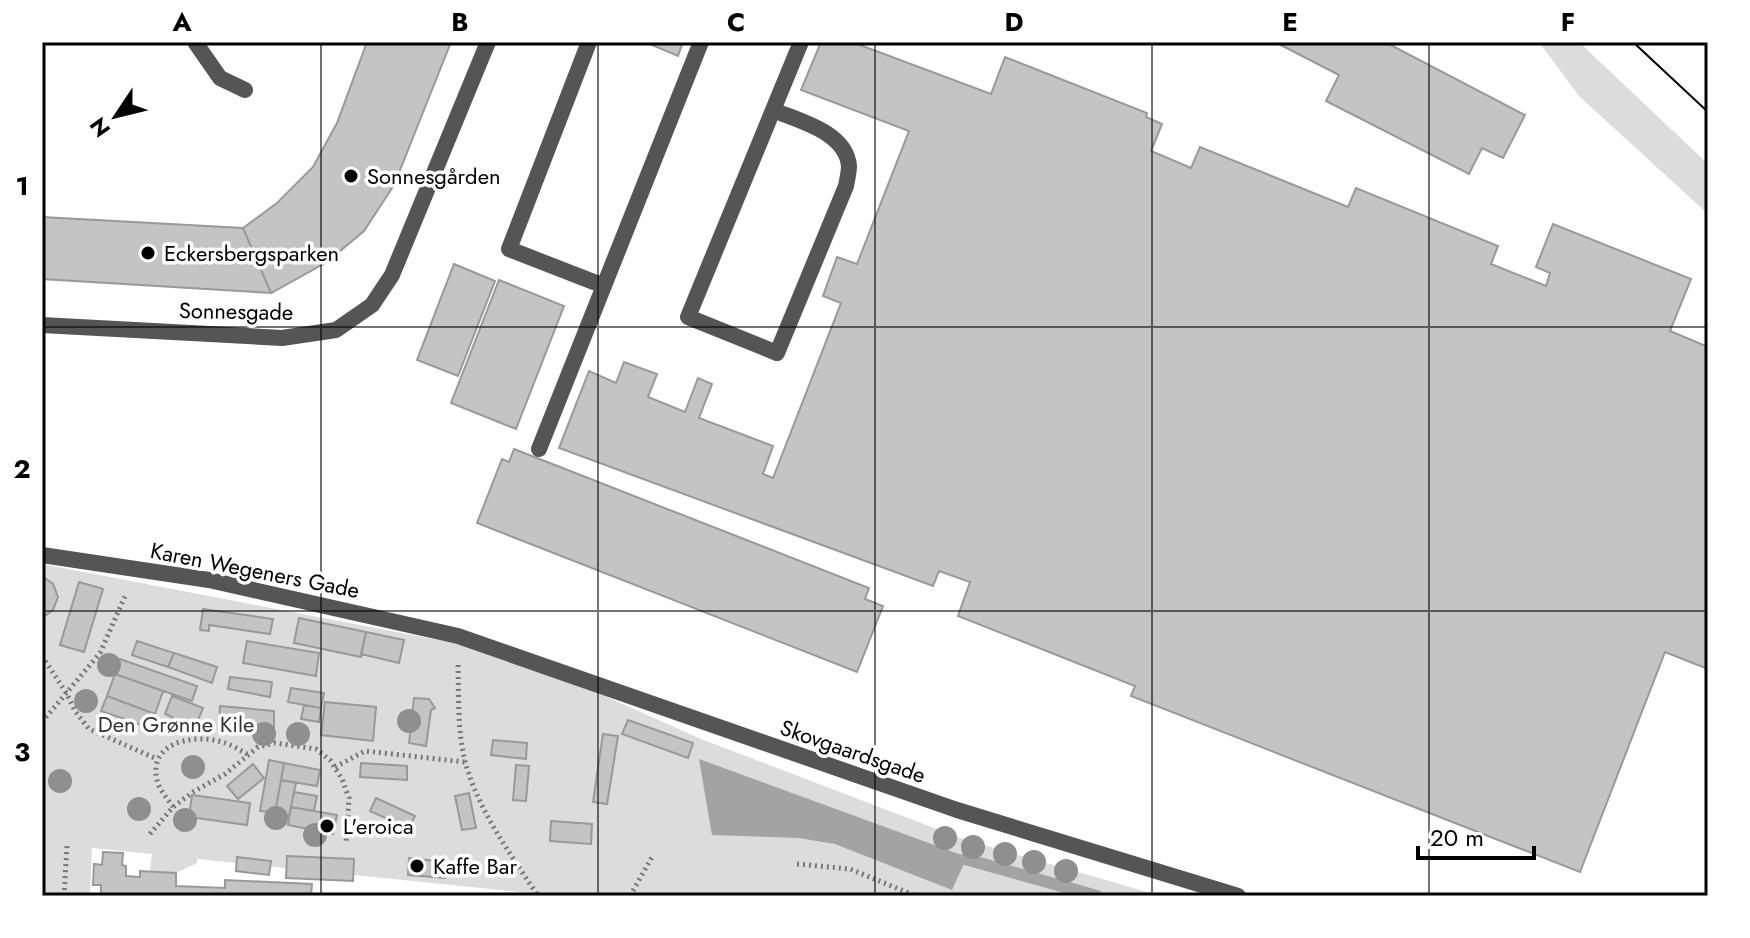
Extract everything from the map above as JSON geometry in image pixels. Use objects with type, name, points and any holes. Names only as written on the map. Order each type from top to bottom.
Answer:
[{"type":"street","points":[[195,42],[220,78],[245,90]]},
{"type":"street","name":"Sonnesgade","points":[[42,325],[282,338],[336,330],[372,305],[392,275],[488,42]]},
{"type":"street","points":[[589,42],[509,249],[604,286]]},
{"type":"street","points":[[539,449],[701,42]]},
{"type":"street","points":[[773,110],[826,132],[841,148],[849,165],[846,186],[777,353],[688,317],[773,110],[801,42]]},
{"type":"street","name":"Karen Wegeners Gade","points":[[42,555],[209,580],[458,636]]},
{"type":"street","name":"Skovgaardsgade","points":[[458,636],[957,810],[1238,896]]},
{"type":"path","points":[[42,722],[100,653],[135,569]]},
{"type":"path","points":[[458,636],[458,709],[465,762],[489,818],[538,896]]},
{"type":"path","points":[[42,656],[89,729],[157,759]]},
{"type":"path","points":[[173,807],[157,780],[157,759],[169,746],[195,738],[222,741],[247,754]]},
{"type":"path","points":[[150,834],[173,807],[225,774],[247,754],[269,743],[307,747],[324,753],[335,767],[349,798],[346,843]]},
{"type":"path","points":[[335,767],[365,751],[465,762]]},
{"type":"path","points":[[64,896],[67,846]]},
{"type":"path","points":[[630,896],[652,857]]},
{"type":"path","points":[[797,864],[850,869],[916,896]]},
{"type":"green space","points":[[1539,42],[1579,42],[1708,164],[1708,214],[1579,96]]},
{"type":"green space","name":"Den Grønne Kile","points":[[42,564],[511,654],[701,739],[963,839],[1161,896],[559,896],[197,859],[197,863],[176,873],[150,871],[152,854],[92,848],[90,896],[42,896]]},
{"type":"shaded area","points":[[699,759],[967,857],[952,890],[835,844],[799,838],[712,835]]},
{"type":"building","name":"Sonnesgården","points":[[367,42],[451,42],[394,185],[364,231],[327,262],[271,293],[243,228],[277,203],[313,167],[337,123]]},
{"type":"building","points":[[645,42],[683,42],[678,56]]},
{"type":"building","points":[[821,42],[852,42],[991,94],[1005,57],[1147,113],[1146,117],[1162,124],[1151,151],[1191,168],[1200,147],[1348,207],[1356,188],[1498,246],[1491,264],[1546,286],[1550,273],[1536,267],[1553,224],[1691,279],[1670,331],[1708,347],[1708,669],[1665,652],[1580,872],[1131,696],[1135,686],[958,616],[970,582],[939,571],[933,586],[559,448],[589,371],[616,383],[624,362],[657,374],[648,397],[685,412],[698,378],[712,384],[699,418],[773,446],[763,474],[773,478],[841,303],[823,296],[837,257],[857,264],[909,131],[801,90]]},
{"type":"building","points":[[1275,42],[1385,42],[1525,115],[1503,158],[1482,148],[1469,174],[1326,101],[1339,75]]},
{"type":"building","name":"Eckersbergsparken","points":[[42,217],[243,228],[271,293],[42,279]]},
{"type":"building","points":[[454,264],[495,281],[458,376],[417,360]]},
{"type":"building","points":[[499,280],[564,306],[516,429],[451,403]]},
{"type":"building","points":[[514,449],[869,588],[865,599],[883,606],[857,672],[477,523],[502,459],[509,462]]},
{"type":"building","points":[[42,576],[53,584],[58,597],[53,610],[42,618]]},
{"type":"building","points":[[79,582],[103,589],[84,652],[60,645]]},
{"type":"building","points":[[203,609],[273,619],[270,634],[209,625],[209,631],[200,630]]},
{"type":"building","points":[[299,618],[366,632],[361,657],[294,643]]},
{"type":"building","points":[[366,632],[404,640],[399,663],[361,654]]},
{"type":"building","points":[[137,641],[174,653],[168,667],[132,655]]},
{"type":"building","points":[[247,641],[319,653],[316,676],[243,663]]},
{"type":"building","points":[[174,653],[217,667],[212,683],[168,667]]},
{"type":"building","points":[[120,659],[197,686],[192,701],[115,674]]},
{"type":"building","points":[[115,674],[163,691],[155,714],[107,696]]},
{"type":"building","points":[[230,677],[272,682],[270,697],[228,689]]},
{"type":"building","points":[[291,688],[324,693],[321,708],[288,702]]},
{"type":"building","points":[[107,696],[155,714],[150,728],[101,711]]},
{"type":"building","points":[[172,696],[203,708],[193,733],[170,723],[172,717],[165,714]]},
{"type":"building","points":[[414,698],[429,699],[435,708],[431,710],[426,746],[409,743]]},
{"type":"building","points":[[325,702],[376,707],[373,741],[321,735]]},
{"type":"building","points":[[304,705],[321,708],[319,722],[301,719]]},
{"type":"building","points":[[220,706],[274,711],[274,731],[219,725]]},
{"type":"building","points":[[628,720],[693,743],[688,758],[622,734]]},
{"type":"building","points":[[603,734],[618,736],[607,804],[593,802]]},
{"type":"building","points":[[493,740],[527,743],[526,759],[491,755]]},
{"type":"building","points":[[269,760],[284,763],[275,813],[260,811]]},
{"type":"building","points":[[284,763],[320,770],[317,786],[281,780]]},
{"type":"building","points":[[361,763],[407,766],[407,780],[360,777]]},
{"type":"building","points":[[253,764],[264,778],[238,799],[227,786]]},
{"type":"building","points":[[516,765],[529,766],[526,801],[513,800]]},
{"type":"building","points":[[281,780],[296,783],[289,816],[275,813]]},
{"type":"building","points":[[294,792],[317,796],[314,811],[291,807]]},
{"type":"building","points":[[469,793],[476,828],[462,830],[455,796]]},
{"type":"building","points":[[192,795],[250,803],[247,825],[189,817]]},
{"type":"building","points":[[376,798],[415,816],[409,829],[370,811]]},
{"type":"building","points":[[291,807],[337,815],[333,834],[288,825]]},
{"type":"building","points":[[551,821],[592,824],[591,844],[550,841]]},
{"type":"building","points":[[103,852],[123,853],[122,865],[126,866],[126,876],[140,877],[140,871],[176,873],[176,886],[225,888],[225,880],[312,884],[311,896],[101,896],[101,885],[93,885],[94,864],[102,865]]},
{"type":"building","points":[[287,856],[354,859],[353,881],[286,878]]},
{"type":"building","points":[[237,857],[271,861],[269,875],[236,871]]},
{"type":"building","points":[[409,858],[445,862],[445,878],[408,875]]},
{"type":"waterway","points":[[965,859],[1097,896]]},
{"type":"tram line","points":[[1633,42],[1708,112]]},
{"type":"place","name":"Sonnesgården","points":[[351,176]]},
{"type":"place","name":"Eckersbergsparken","points":[[148,253]]},
{"type":"place","name":"L'eroica","points":[[327,826]]},
{"type":"place","name":"Kaffe Bar","points":[[417,866]]}]
